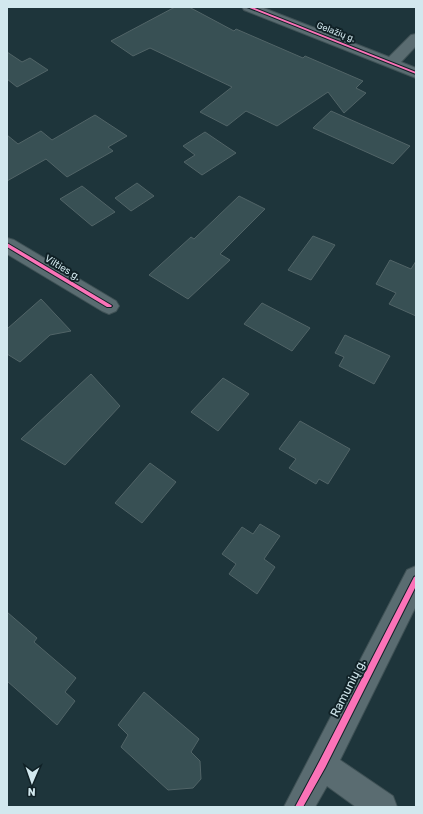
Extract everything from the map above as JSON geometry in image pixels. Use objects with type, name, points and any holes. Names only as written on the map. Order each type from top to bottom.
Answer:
[{"type":"street","name":"Gelažių g.","points":[[248,7],[416,73]]},
{"type":"street","points":[[391,63],[416,38]]},
{"type":"street","name":"Vilties g.","points":[[7,245],[109,306]]},
{"type":"street","name":"Ramunių g.","points":[[299,807],[322,765],[416,579]]},
{"type":"street","points":[[322,765],[382,807]]},
{"type":"building","points":[[175,7],[189,7],[234,31],[236,29],[303,58],[305,56],[363,81],[356,88],[366,93],[344,113],[328,92],[277,126],[246,111],[227,126],[200,112],[232,87],[150,48],[133,56],[111,41]]},
{"type":"building","points":[[7,52],[22,62],[30,58],[48,70],[17,87],[7,79]]},
{"type":"building","points":[[331,111],[410,146],[393,164],[313,128]]},
{"type":"building","points":[[95,115],[127,136],[108,147],[113,151],[67,177],[46,159],[7,181],[7,135],[18,144],[41,131],[52,140]]},
{"type":"building","points":[[205,132],[236,153],[202,175],[184,162],[195,155],[183,146]]},
{"type":"building","points":[[137,183],[154,196],[131,211],[115,198]]},
{"type":"building","points":[[82,186],[115,212],[92,226],[60,199]]},
{"type":"building","points":[[239,196],[265,209],[220,254],[230,260],[188,299],[149,275],[191,237],[194,239]]},
{"type":"building","points":[[313,236],[335,245],[311,280],[288,270]]},
{"type":"building","points":[[390,260],[411,269],[416,261],[416,316],[389,304],[396,293],[376,284]]},
{"type":"building","points":[[41,299],[71,331],[50,335],[20,362],[7,354],[7,329]]},
{"type":"building","points":[[262,303],[310,328],[292,351],[244,324]]},
{"type":"building","points":[[345,335],[390,356],[374,384],[339,366],[344,357],[335,353]]},
{"type":"building","points":[[91,374],[120,406],[65,465],[21,439]]},
{"type":"building","points":[[223,378],[249,394],[218,431],[191,412]]},
{"type":"building","points":[[300,421],[350,449],[328,484],[319,479],[316,484],[289,468],[296,459],[279,449]]},
{"type":"building","points":[[150,463],[176,482],[142,523],[115,503]]},
{"type":"building","points":[[260,524],[280,536],[264,559],[275,567],[257,594],[229,574],[236,564],[222,554],[242,527],[253,534]]},
{"type":"building","points":[[7,612],[37,638],[34,642],[76,678],[65,692],[75,701],[57,725],[7,681]]},
{"type":"building","points":[[144,692],[199,739],[191,752],[200,761],[201,779],[193,788],[168,790],[121,747],[128,735],[118,725]]},
{"type":"cycle path","points":[[249,7],[416,73]]},
{"type":"cycle path","points":[[7,245],[109,306]]},
{"type":"cycle path","points":[[299,807],[322,765],[416,579]]}]
